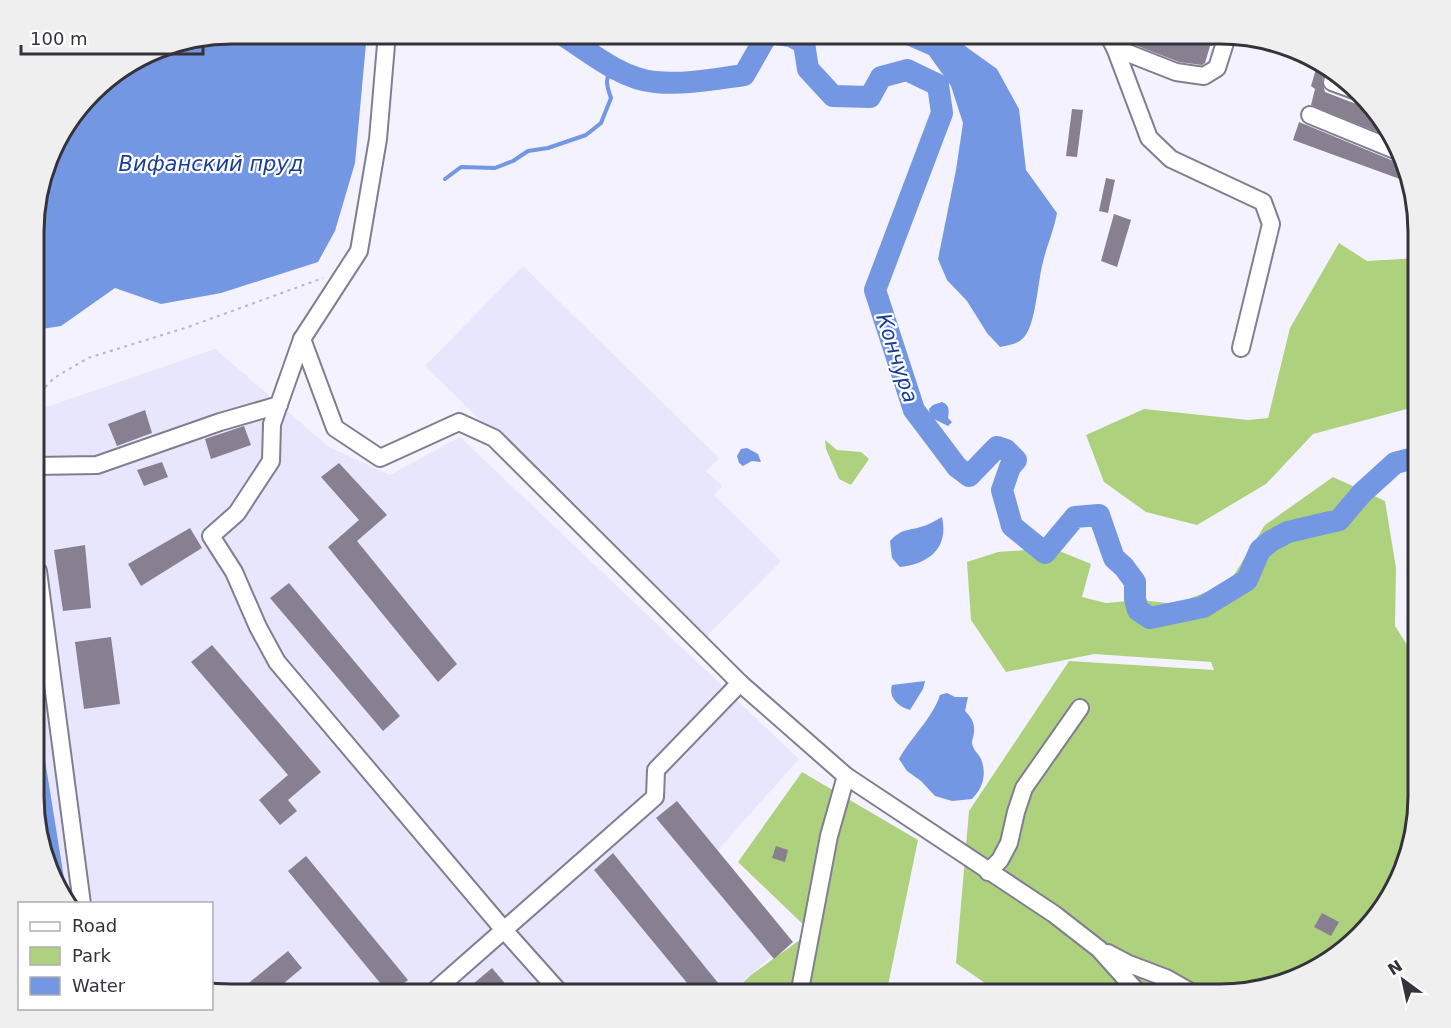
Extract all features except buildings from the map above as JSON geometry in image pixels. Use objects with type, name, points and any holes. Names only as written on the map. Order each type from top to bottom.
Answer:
[{"type":"street","points":[[386,44],[378,139],[358,251],[302,339],[272,424],[271,461],[237,513],[211,536],[234,572],[258,627],[277,662],[552,984]]},
{"type":"street","points":[[1112,44],[1149,138],[1172,159],[1263,202],[1271,224],[1241,348]]},
{"type":"street","points":[[1117,44],[1176,72],[1204,76],[1217,68],[1225,44]]},
{"type":"street","points":[[1310,115],[1387,147]]},
{"type":"street","points":[[302,339],[335,428],[380,458],[459,422],[494,438],[740,683],[846,776],[1054,914],[1099,949],[1130,984]]},
{"type":"street","points":[[44,466],[97,465],[220,422],[279,405]]},
{"type":"street","points":[[44,616],[82,902]]},
{"type":"street","points":[[443,984],[655,797],[656,771],[740,683]]},
{"type":"street","points":[[988,872],[1000,860],[1009,843],[1024,788],[1080,708]]},
{"type":"street","points":[[801,984],[829,836],[846,776]]},
{"type":"street","points":[[1099,949],[1177,984]]},
{"type":"path","points":[[44,389],[54,378],[88,358],[210,320],[319,281],[327,275]]},
{"type":"shaded area","points":[[523,266],[719,458],[706,471],[722,486],[714,495],[781,561],[704,639],[425,366]]},
{"type":"shaded area","points":[[215,349],[329,447],[390,475],[460,437],[799,759],[717,851],[787,941],[742,984],[219,984],[213,983],[213,902],[76,902],[58,868],[47,833],[44,809],[44,408]]},
{"type":"green space","points":[[1339,243],[1367,261],[1407,259],[1407,409],[1313,434],[1266,484],[1197,525],[1146,512],[1104,482],[1086,435],[1144,409],[1248,420],[1268,418],[1290,328]]},
{"type":"green space","points":[[825,440],[837,450],[861,452],[869,459],[851,485],[839,479],[826,449]]},
{"type":"green space","points":[[1333,477],[1385,501],[1396,568],[1395,626],[1407,645],[1407,809],[1398,857],[1382,890],[1369,911],[1334,946],[1303,965],[1280,975],[1256,981],[1232,984],[986,984],[956,963],[969,811],[1069,661],[1214,670],[1211,662],[1094,654],[1006,672],[971,620],[967,562],[998,552],[1052,548],[1091,564],[1082,597],[1106,603],[1141,600],[1176,604],[1229,583],[1265,525]]},
{"type":"green space","points":[[802,772],[918,840],[888,984],[742,984],[811,932],[738,862]]},
{"type":"water","name":"Вифанский пруд","points":[[219,44],[366,44],[355,163],[335,231],[318,262],[221,293],[161,304],[115,288],[61,326],[44,329],[44,232],[47,195],[53,171],[63,148],[82,117],[108,90],[138,69],[160,58],[195,47]]},
{"type":"water","points":[[562,44],[597,44],[618,69],[607,76],[600,67]]},
{"type":"water","points":[[904,44],[962,44],[997,69],[1019,109],[1026,170],[1057,213],[1043,262],[1029,330],[1023,339],[1011,345],[1000,347],[987,333],[967,301],[947,280],[938,259],[963,123],[951,86],[929,55]]},
{"type":"water","points":[[942,402],[948,407],[948,418],[952,422],[948,426],[930,417],[929,409]]},
{"type":"water","points":[[747,448],[758,454],[761,462],[752,461],[743,466],[739,463],[737,456],[741,449]]},
{"type":"water","points":[[942,517],[942,537],[934,552],[920,562],[900,567],[892,558],[890,541],[902,532],[924,526]]},
{"type":"water","points":[[925,681],[923,689],[910,710],[902,707],[893,698],[892,685]]},
{"type":"water","points":[[947,693],[955,697],[968,697],[965,711],[973,723],[972,744],[981,759],[984,770],[979,790],[972,799],[952,801],[935,796],[921,781],[907,771],[899,759],[932,712],[940,695]]},
{"type":"water","points":[[44,754],[64,881],[47,833],[44,809]]},
{"type":"waterway","name":"Кончура","points":[[576,44],[630,76],[666,83],[744,75],[762,44]]},
{"type":"waterway","name":"Кончура","points":[[804,44],[808,69],[833,96],[870,97],[881,77],[907,70],[938,85],[942,113],[875,290],[914,410],[957,467],[969,476],[997,447],[1006,450],[1016,460],[1010,467],[1002,490],[1012,526],[1045,553],[1075,517],[1099,515],[1114,558],[1135,582],[1135,599],[1138,610],[1150,618],[1203,607],[1247,580],[1260,550],[1271,541],[1288,532],[1339,520],[1362,493],[1395,463],[1407,460]]},
{"type":"waterway","points":[[445,179],[461,167],[495,168],[513,161],[528,151],[548,148],[586,135],[601,123],[611,98],[607,85],[608,77],[618,69]]}]
